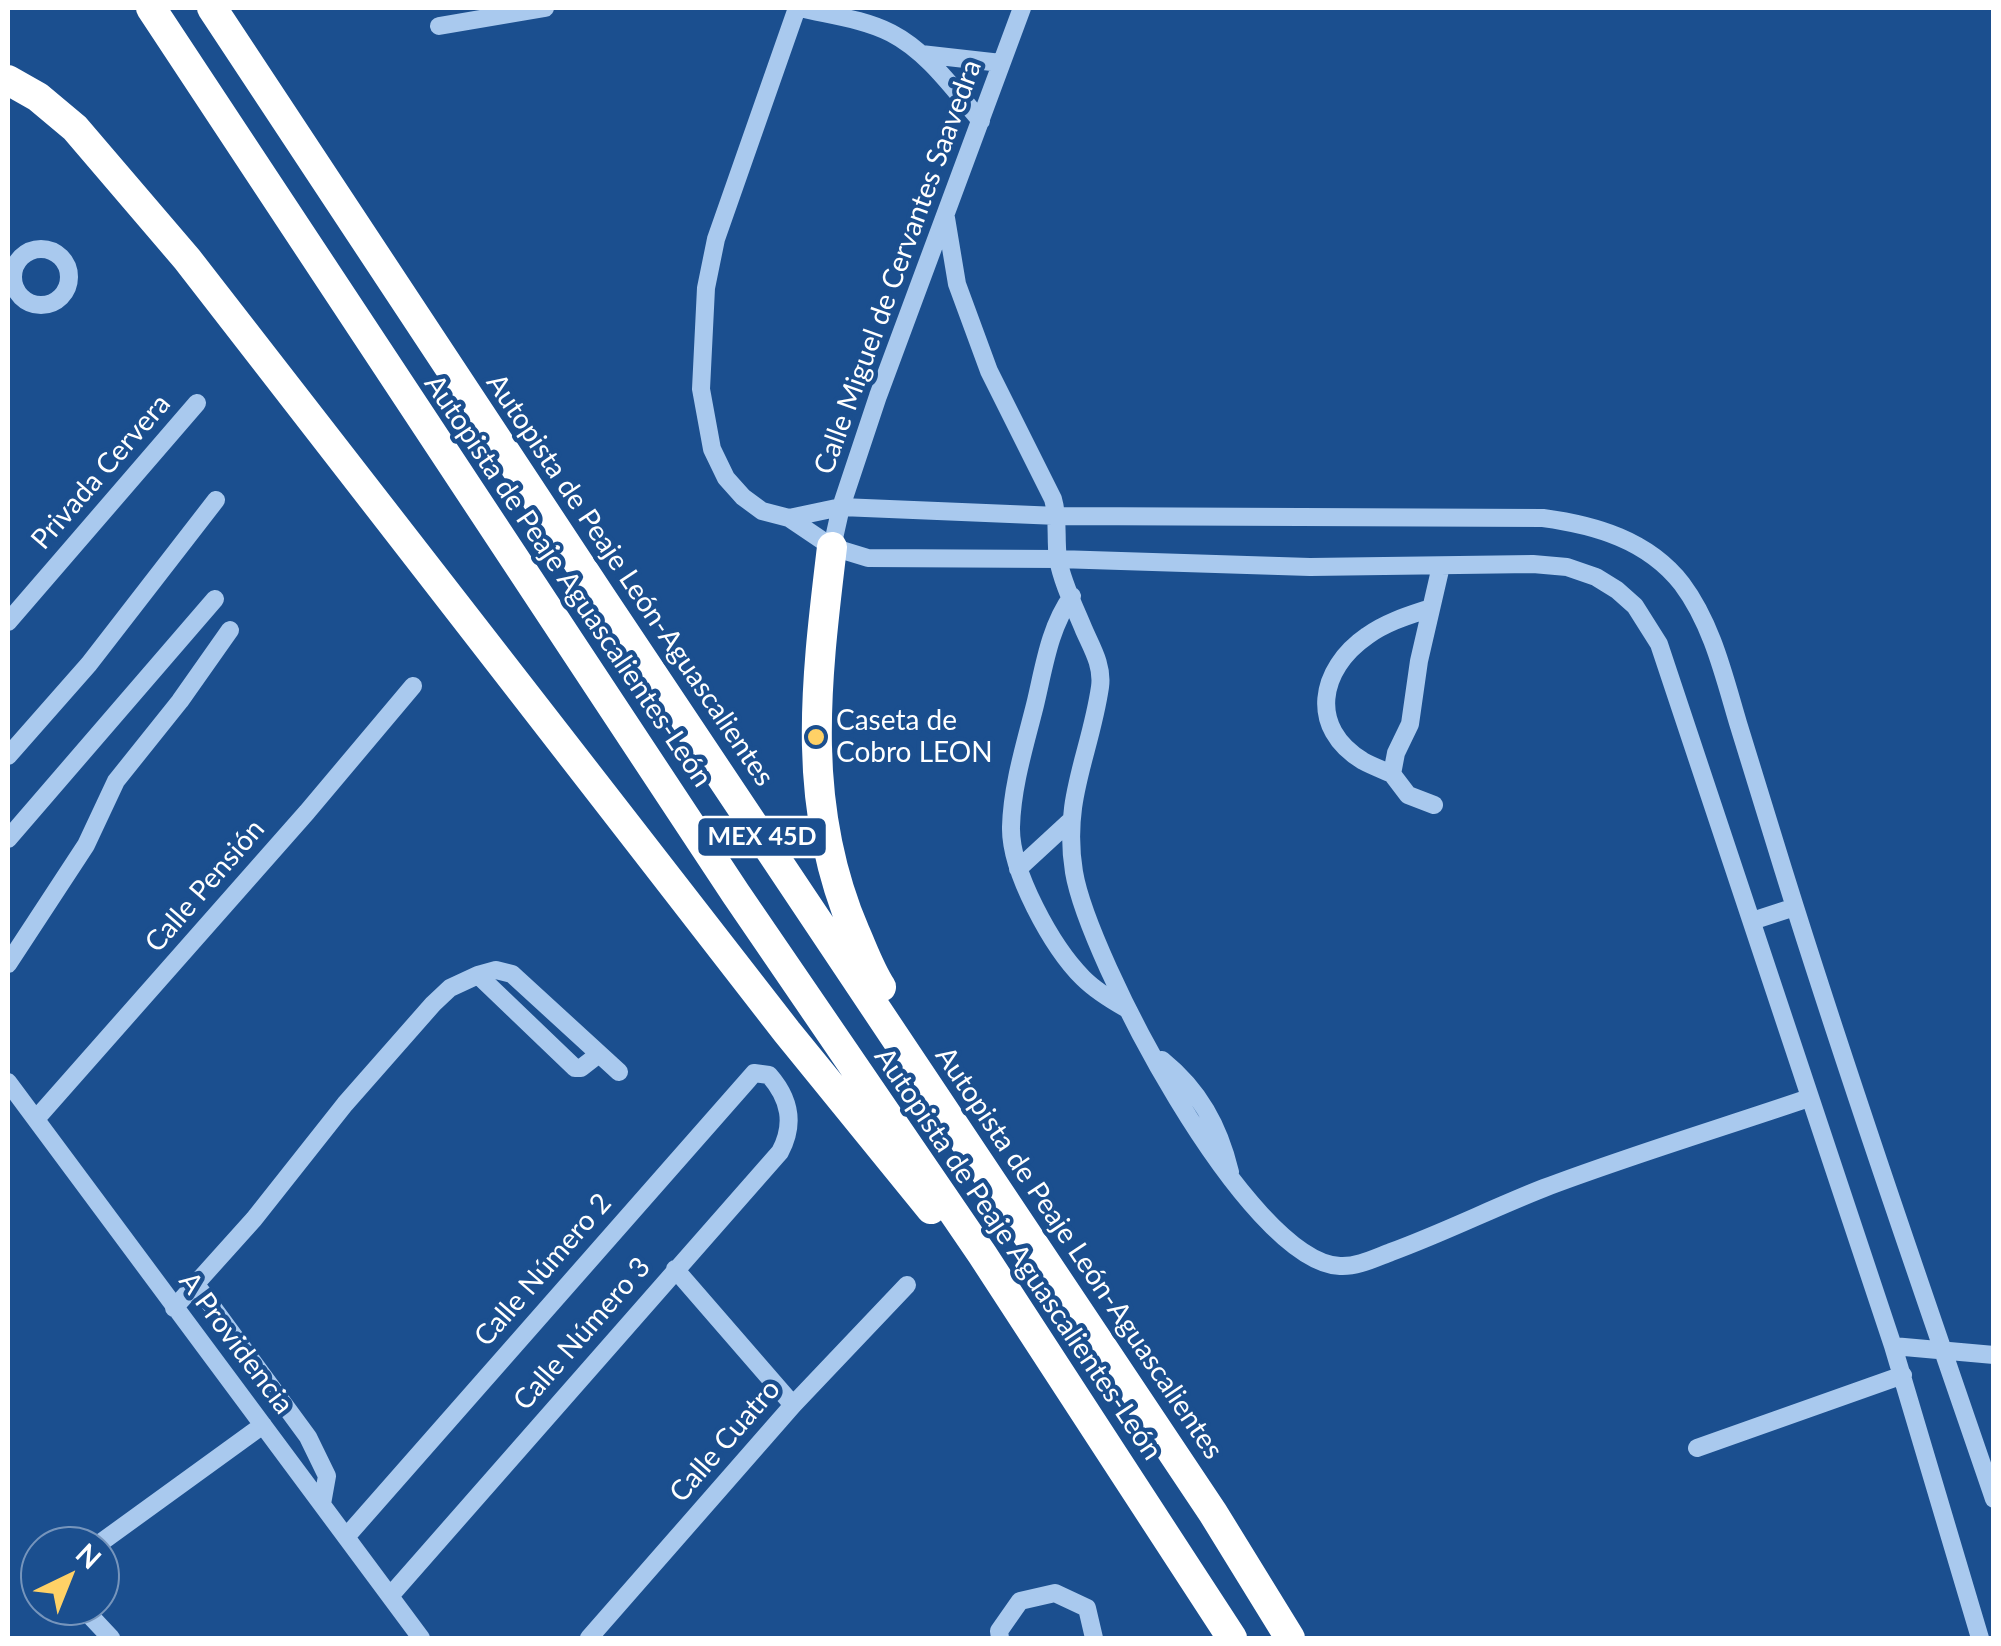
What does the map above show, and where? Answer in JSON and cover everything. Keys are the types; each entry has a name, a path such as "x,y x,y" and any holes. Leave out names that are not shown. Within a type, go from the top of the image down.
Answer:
{"highway":[{"name":"Autopista de Peaje Aguascalientes-León","path":"151,8 736,894 982,1254 1232,1638"},
{"name":"Autopista de Peaje León-Aguascalientes","path":"212,8 1213,1513 1290,1638"},
{"path":"8,80 38,97 76,128 187,259 831,1088 961,1242 982,1254"},
{"path":"832,547 818,670 818,793 823,825 850,919 875,979 1127,1354 1172,1428 1213,1513"}],"street":[{"path":"439,26 545,8"},
{"path":"981,120 921,54 890,32 798,8 716,238 706,288 701,389 712,449 726,478 742,498 762,511 789,518 832,547 868,558 1310,567 1567,567 1596,577 1635,606 1659,644 1894,1346 1980,1638"},
{"name":"Calle Miguel de Cervantes Saavedra","path":"832,547 841,507 1022,8"},
{"path":"921,54 1001,63"},
{"path":"946,218 957,284 988,372 1047,482 1058,516 1058,559 1098,662 1100,686 1069,822 1077,890 1094,942 1203,1142 1276,1232 1321,1262 1351,1265 1440,1234 1542,1190 1809,1098"},
{"name":"Privada Cervera","path":"8,622 198,403"},
{"path":"8,756 89,664 216,500"},
{"path":"789,518 841,507 1058,516 1543,518 1582,523 1621,537 1654,555 1681,583 1701,615 1721,666 1795,907 1994,1498"},
{"path":"1392,774 1396,753 1410,724 1441,566"},
{"path":"1072,596 1050,640 1018,774 1011,828 1018,869 1052,935 1082,978 1130,1011"},
{"path":"8,839 214,600"},
{"path":"1431,608 1368,634 1342,656 1325,687 1328,714 1340,741 1362,761 1392,774 1408,795 1434,805"},
{"path":"8,964 86,845 116,781 230,630"},
{"name":"Calle Pensión","path":"36,1119 413,686"},
{"path":"1018,869 1069,822"},
{"path":"1752,922 1795,907"},
{"path":"174,1308 254,1219 345,1104 450,988 496,970 512,974 618,1072"},
{"path":"478,975 575,1068 581,1068 599,1054"},
{"name":"Calle Número 2","path":"346,1537 754,1073 769,1075 786,1097"},
{"name":"A Providencia","path":"8,1082 421,1638"},
{"name":"Calle Número 3","path":"390,1596 780,1152 789,1129 786,1097"},
{"path":"675,1269 792,1406"},
{"path":"195,1283 308,1437 326,1476 322,1504"},
{"name":"Calle Cuatro","path":"590,1638 792,1406 907,1285"},
{"path":"1894,1346 1994,1356"},
{"path":"1697,1448 1902,1376"},
{"path":"120,1528 263,1424"},
{"path":"1000,1638 999,1631 1020,1602 1055,1592 1088,1608 1094,1638"}],"place":[{"name":"Caseta de Cobro LEON","path":"816,737"}]}
